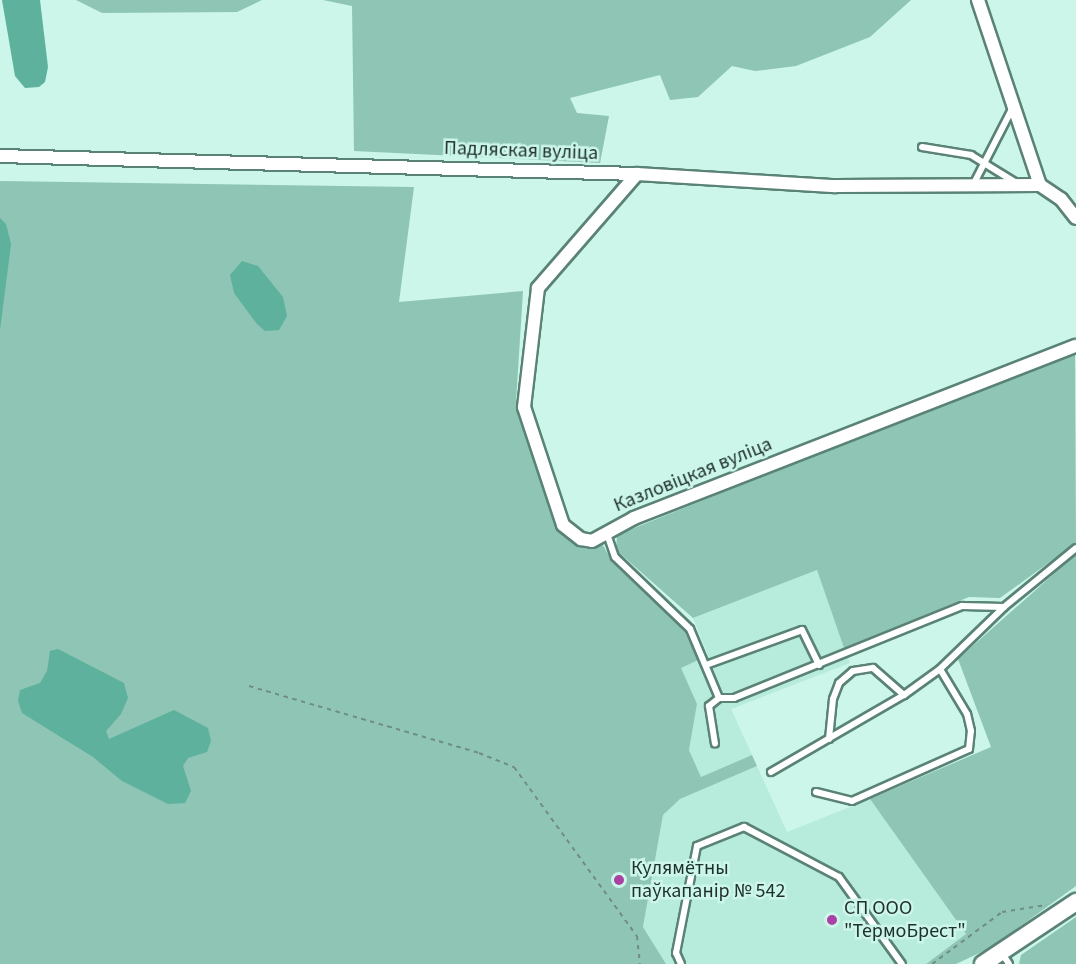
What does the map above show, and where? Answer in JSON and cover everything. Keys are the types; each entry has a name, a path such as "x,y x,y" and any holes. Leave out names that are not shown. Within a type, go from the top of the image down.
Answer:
{"main road":[{"path":"982,964 1005,958 1076,902"}],"street":[{"path":"978,0 1012,109 1040,185 1074,210"},
{"name":"Падляская вуліца","path":"0,156 638,174 836,186 1040,185"},
{"name":"Казловіцкая вуліца","path":"638,174 538,288 524,407 563,525 581,539 592,541 634,518 1076,345"}],"lane":[{"path":"974,185 1012,109"},
{"path":"922,147 949,150 986,162 1020,185"},
{"path":"607,534 615,557 690,629 719,698"},
{"path":"771,772 904,695 940,669 1004,607 1076,548"},
{"path":"715,744 709,706 719,698 734,698 962,606 1004,607"},
{"path":"706,665 802,630 819,665"},
{"path":"829,739 833,699 839,683 853,671 873,668 904,695"},
{"path":"816,792 852,801 969,748 971,731 967,714 940,669"},
{"path":"681,964 676,953 697,846 744,827 839,877 902,964"}],"path":[{"path":"249,686 479,753 514,767 637,936 640,964"},
{"path":"932,964 1002,912 1054,903"}],"shaded area":[{"path":"2,0 40,0 48,67 45,82 39,87 25,88 15,76"},
{"path":"76,0 262,0 237,12 102,13"},
{"path":"323,0 911,0 870,37 796,66 755,71 732,66 698,97 670,100 660,75 570,98 577,113 609,116 600,163 354,151 352,6"},
{"path":"0,181 414,187 399,302 523,291 516,402 556,523 576,546 590,549 603,545 612,562 686,633 698,660 681,668 697,704 689,750 701,777 752,755 757,766 680,799 663,815 643,927 666,964 0,964"},
{"path":"0,218 6,224 11,244 0,330"},
{"path":"242,261 258,266 283,297 287,316 279,330 265,331 234,293 230,275"},
{"path":"1075,350 1076,543 1000,598 969,597 844,648 817,570 693,618 616,550 617,535"},
{"path":"1076,554 1076,886 990,948 956,964 926,964 966,934 870,799 991,747 958,659"},
{"path":"817,570 850,663 731,709 752,755 701,777 689,750 697,704 680,668 708,655 693,618"},
{"path":"58,649 124,683 128,698 121,714 106,731 109,739 174,710 208,728 211,741 207,752 188,758 183,766 191,791 185,803 168,804 122,781 93,757 22,713 18,701 20,690 40,683 47,671 50,651"},
{"path":"757,766 787,832 870,799 966,934 926,964 666,964 643,927 663,815 680,799"},
{"path":"1076,917 1076,964 1019,964 1021,955"}],"place":[{"name":"Кулямётны паўкапанір № 542","path":"619,880"},
{"name":"СП ООО \"ТермоБрест\"","path":"832,920"}]}
